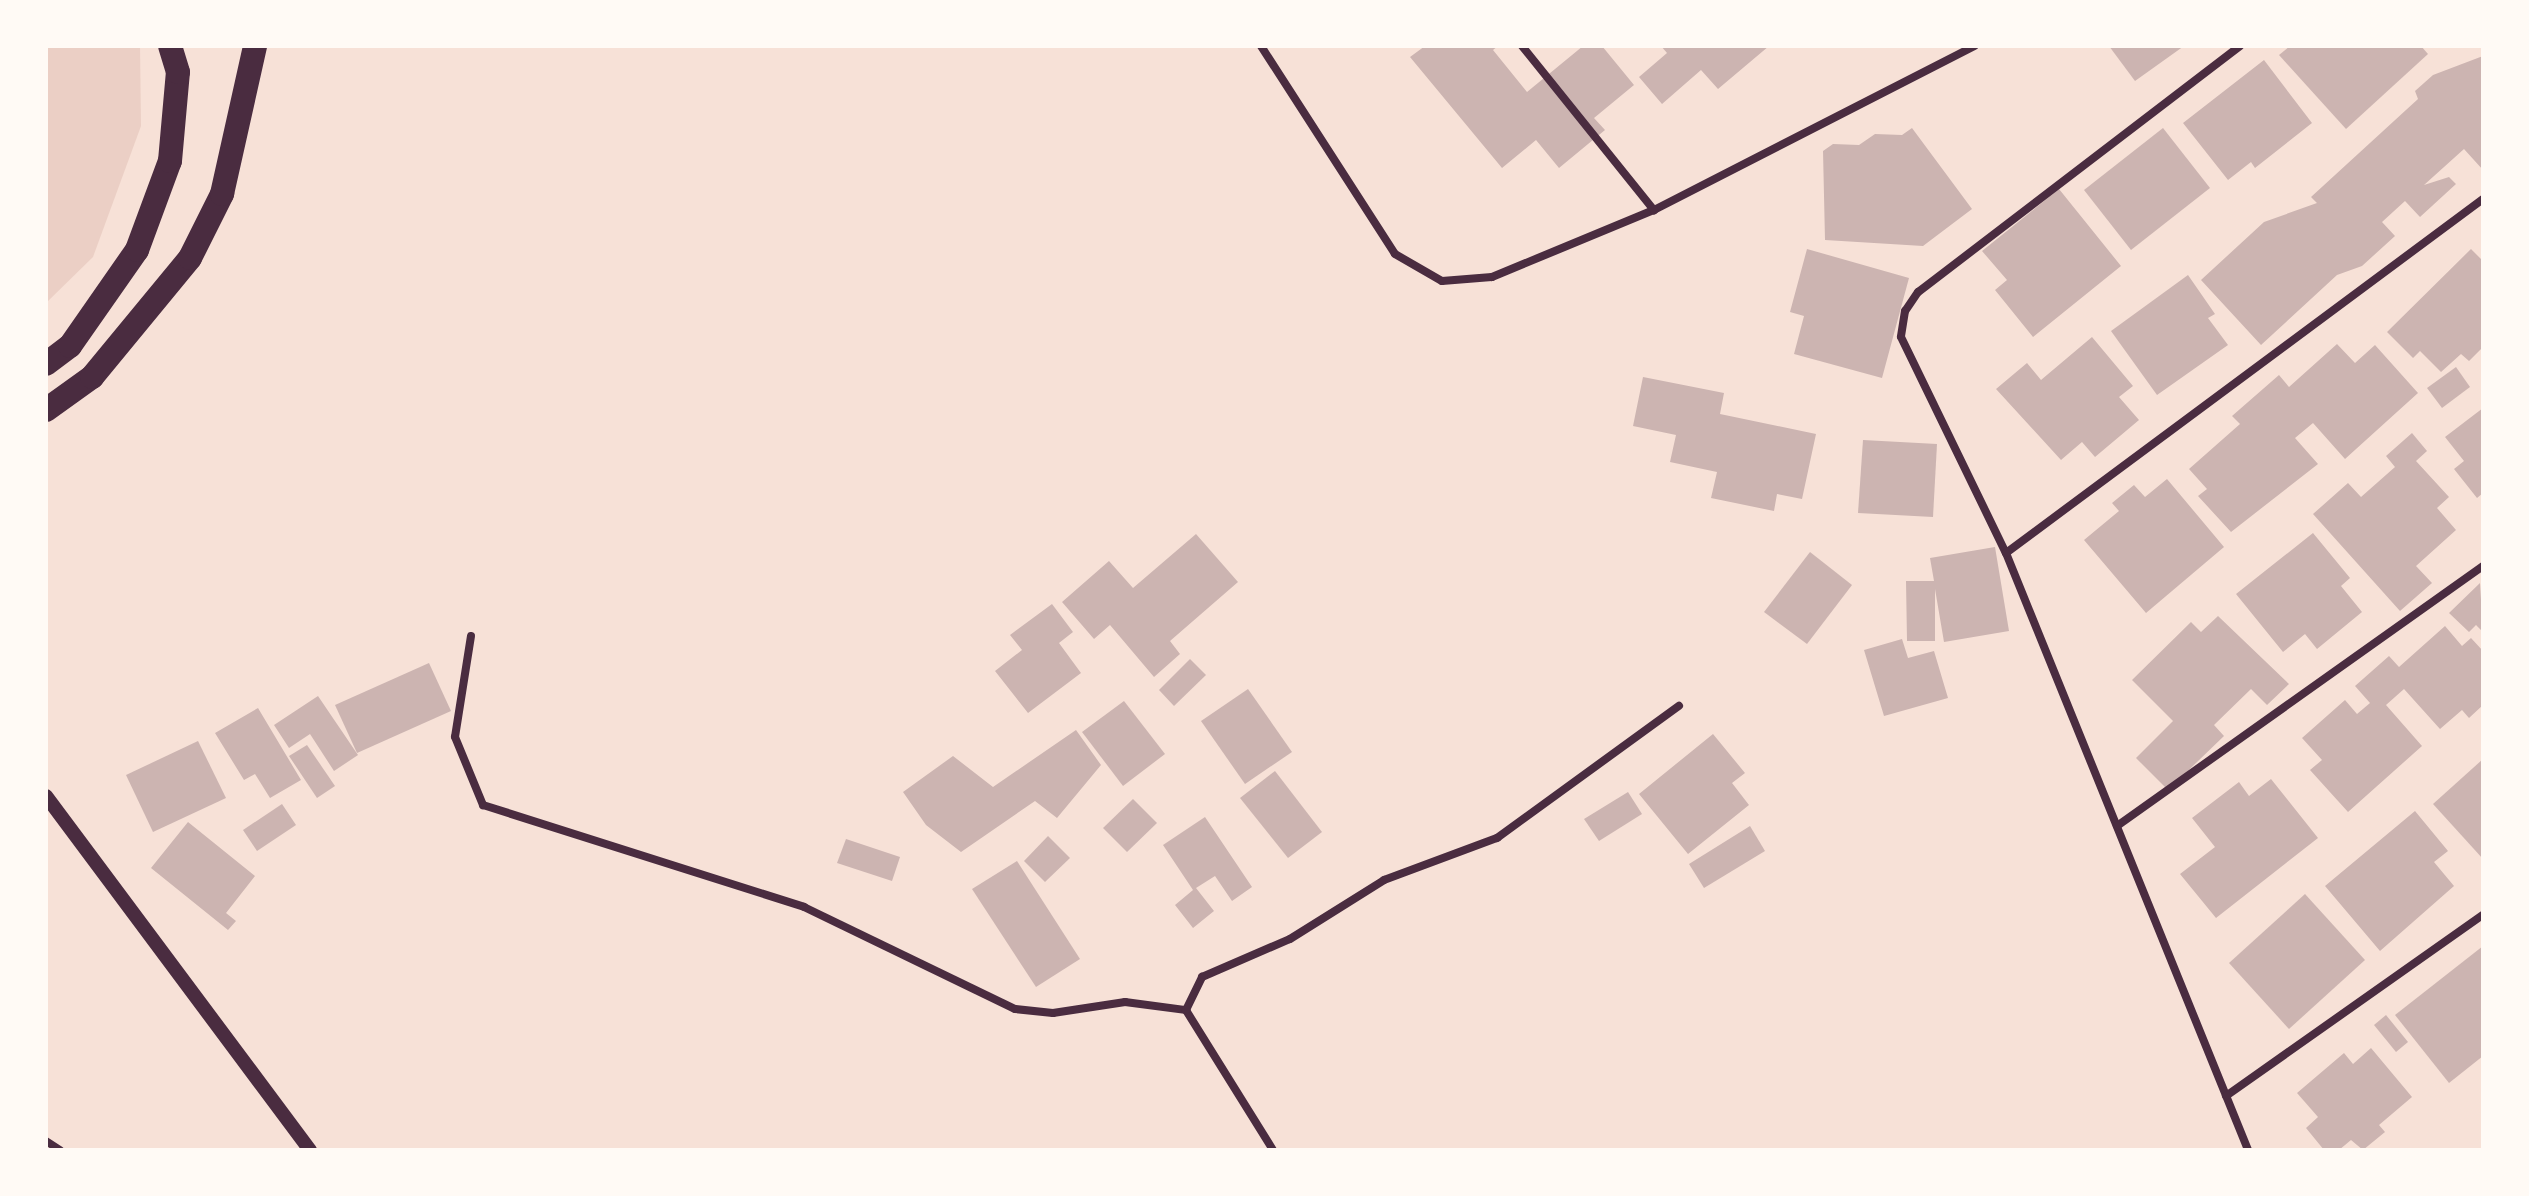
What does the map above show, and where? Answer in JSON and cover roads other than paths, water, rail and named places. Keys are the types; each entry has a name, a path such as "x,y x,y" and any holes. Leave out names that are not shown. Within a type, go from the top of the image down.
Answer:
{"highway":[{"path":"46,364 70,346 137,250 170,161 178,72 170,46"},
{"path":"46,410 92,377 190,258 222,194 255,46"}],"street":[{"path":"1261,46 1395,254 1442,281 1492,277 1654,210 1954,49 1974,46"},
{"path":"1522,46 1654,210"},
{"path":"2240,46 1918,292 1905,311 1901,337 2006,553 2248,1150"},
{"path":"2006,553 2483,199"},
{"path":"2117,826 2483,566"},
{"path":"471,636 455,737 483,805 804,907 1015,1009 1053,1013 1125,1002 1186,1010"},
{"path":"1186,1010 1202,977 1290,939 1384,880 1497,838 1679,706"},
{"path":"46,796 310,1150"},
{"path":"2226,1096 2483,915"},
{"path":"1186,1010 1273,1150"},
{"path":"46,1141 60,1150"}]}
